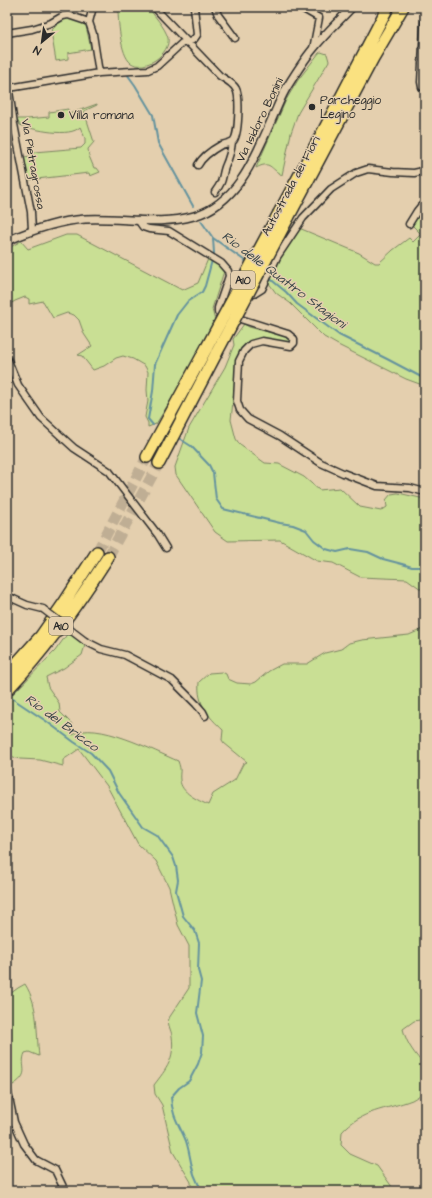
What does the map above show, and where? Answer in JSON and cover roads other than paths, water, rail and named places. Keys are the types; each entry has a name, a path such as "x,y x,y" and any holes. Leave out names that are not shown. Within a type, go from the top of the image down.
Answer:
{"highway":[{"name":"Autostrada dei Fiori","path":"283,216 326,126 388,7"},
{"name":"Autostrada dei Fiori","path":"159,463 212,350 283,216 403,7"},
{"name":"Autostrada dei Fiori","path":"147,457 212,350"},
{"name":"A10","path":"7,674 41,636 97,552"},
{"name":"A10","path":"7,690 74,610 108,557"}],"street":[{"path":"93,7 89,22 93,34 99,73"},
{"path":"154,7 220,76 237,90 237,131 235,139 232,142 222,182 215,192"},
{"path":"9,88 99,73 148,70 157,66 182,44 193,41 197,35 194,7"},
{"path":"215,7 218,15 235,38"},
{"path":"300,7 319,18 313,49"},
{"name":"Via Isidoro Bonini","path":"7,241 32,230 85,219 175,220 196,216 217,204 228,196 248,170 286,89 313,49 352,7"},
{"path":"422,87 425,9"},
{"path":"7,33 32,29 51,23 62,16 68,15 89,22"},
{"name":"Via Pietragrossa","path":"7,78 14,124 31,212 32,230"},
{"path":"198,165 206,155 222,145 232,142"},
{"path":"228,280 233,286 245,292 254,294 262,289 277,257 303,218 331,189 356,173 368,169 380,172 414,173 425,169"},
{"path":"410,224 421,206 425,206"},
{"path":"138,220 143,227 169,231 221,263 228,271 228,280 218,312 288,334 294,340 294,343 291,346 262,341 251,344 244,351 239,362 237,401 240,410 248,419 280,436 321,463 343,473 377,486 410,488 425,492"},
{"path":"7,358 18,385 41,418 74,448 109,471 158,535 166,548"},
{"path":"7,596 27,605 43,609 85,640 102,649 126,655 178,685 205,716"},
{"path":"7,1088 14,1122 24,1144 36,1160 55,1170 65,1191"}],"waterway":[{"name":"Rio delle Quattro Stagioni","path":"127,74 153,115 158,143 193,206"},
{"name":"Rio delle Quattro Stagioni","path":"201,221 213,238 248,263"},
{"path":"153,425 148,419 153,391 155,364 177,315 188,301 202,292 205,286 214,253 213,238"},
{"name":"Rio delle Quattro Stagioni","path":"268,277 286,292 297,304 339,335 425,379"},
{"path":"180,439 191,446 209,465 213,473 216,499 223,509 293,525 306,530 314,540 326,549 337,552 350,549 368,552 383,559 412,567 425,567"},
{"name":"Rio del Bricco","path":"13,699 91,753 108,771 119,793 143,827 157,835 173,857 178,880 176,891 183,916 195,931 199,943 198,970 201,981 197,1013 203,1036 202,1052 198,1064 189,1081 179,1088 171,1097 174,1115 186,1141 193,1172 203,1191"}],"tunnel":[{"path":"97,552 147,457"},
{"path":"108,557 159,463"}],"place":[{"name":"Parcheggio Legino","path":"312,107"},
{"name":"Villa romana","path":"61,115"}]}
